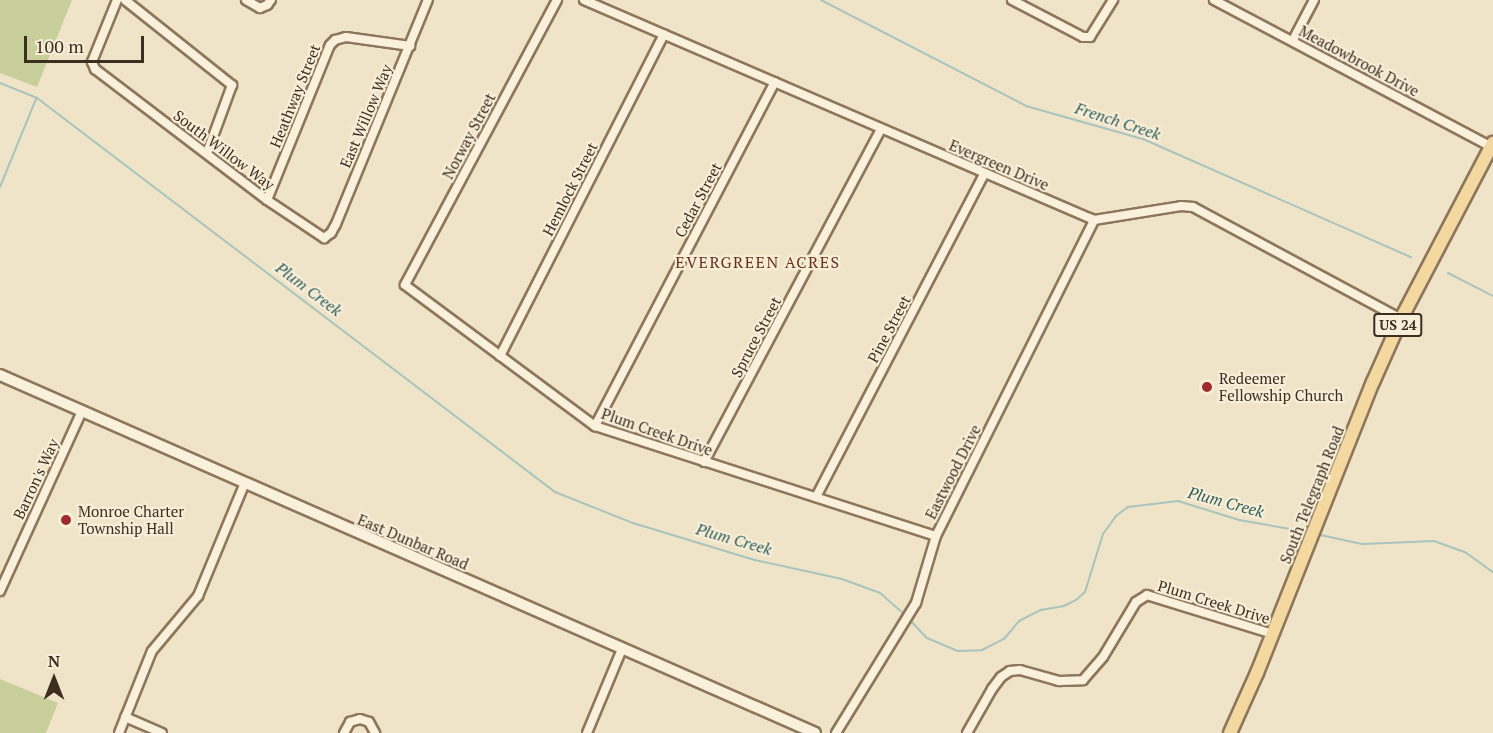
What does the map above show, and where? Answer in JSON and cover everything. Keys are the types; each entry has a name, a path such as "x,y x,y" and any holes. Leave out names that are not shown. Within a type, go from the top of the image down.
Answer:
{"main road":[{"name":"South Telegraph Road","path":"1230,733 1273,634 1401,319 1492,147"}],"street":[{"name":"South Willow Way","path":"117,0 92,62 95,69 267,200 324,238"},
{"path":"125,0 232,85 207,153"},
{"path":"246,0 260,8 271,0"},
{"name":"East Willow Way","path":"324,238 331,233 336,224 428,0"},
{"name":"Norway Street","path":"405,285 557,0"},
{"name":"Evergreen Drive","path":"584,0 1094,220"},
{"path":"1012,0 1077,34 1090,37 1113,0"},
{"name":"Meadowbrook Drive","path":"1214,0 1492,147"},
{"path":"1293,40 1314,0"},
{"name":"Hemlock Street","path":"500,356 664,34"},
{"name":"Heathway Street","path":"267,200 330,45 335,40 346,37 410,46"},
{"name":"Cedar Street","path":"595,426 775,82"},
{"name":"Spruce Street","path":"704,462 881,129"},
{"name":"Pine Street","path":"816,496 985,174"},
{"path":"1094,220 1181,206 1193,207 1401,319"},
{"name":"Eastwood Drive","path":"836,733 911,613 919,595 936,536 1094,220"},
{"name":"Plum Creek Drive","path":"405,285 595,426 936,536"},
{"name":"East Dunbar Road","path":"0,375 244,485 815,733"},
{"name":"Barron's Way","path":"0,591 82,411"},
{"path":"119,733 152,651 198,596 244,485"},
{"name":"Plum Creek Drive","path":"968,733 992,689 1001,677 1010,671 1020,670 1059,681 1083,680 1103,657 1136,602 1147,595 1273,634"},
{"path":"587,733 622,649"},
{"path":"125,717 162,733"},
{"path":"344,733 350,722 360,719 369,722 375,733"}],"green space":[{"path":"0,0 72,0 37,87 0,73"},
{"path":"0,679 58,703 46,733 0,733"}],"waterway":[{"name":"French Creek","path":"821,0 1026,106 1143,139 1411,257"},
{"name":"Plum Creek","path":"0,83 37,98 555,492 633,523 755,560 842,579 880,593 905,615"},
{"path":"0,187 36,99"},
{"name":"French Creek","path":"1448,273 1493,296"},
{"name":"Plum Creek","path":"909,619 927,638 958,651 982,650 1004,639 1019,621 1041,610 1064,606 1085,592 1103,534 1116,516 1128,507 1178,501 1239,520 1307,532"},
{"name":"Plum Creek","path":"1316,534 1362,544 1434,541 1465,552 1493,572"}],"place":[{"name":"Redeemer Fellowship Church","path":"1207,387"},
{"name":"Monroe Charter Township Hall","path":"66,520"}],"district":[{"name":"EVERGREEN ACRES","path":"758,262"}]}
